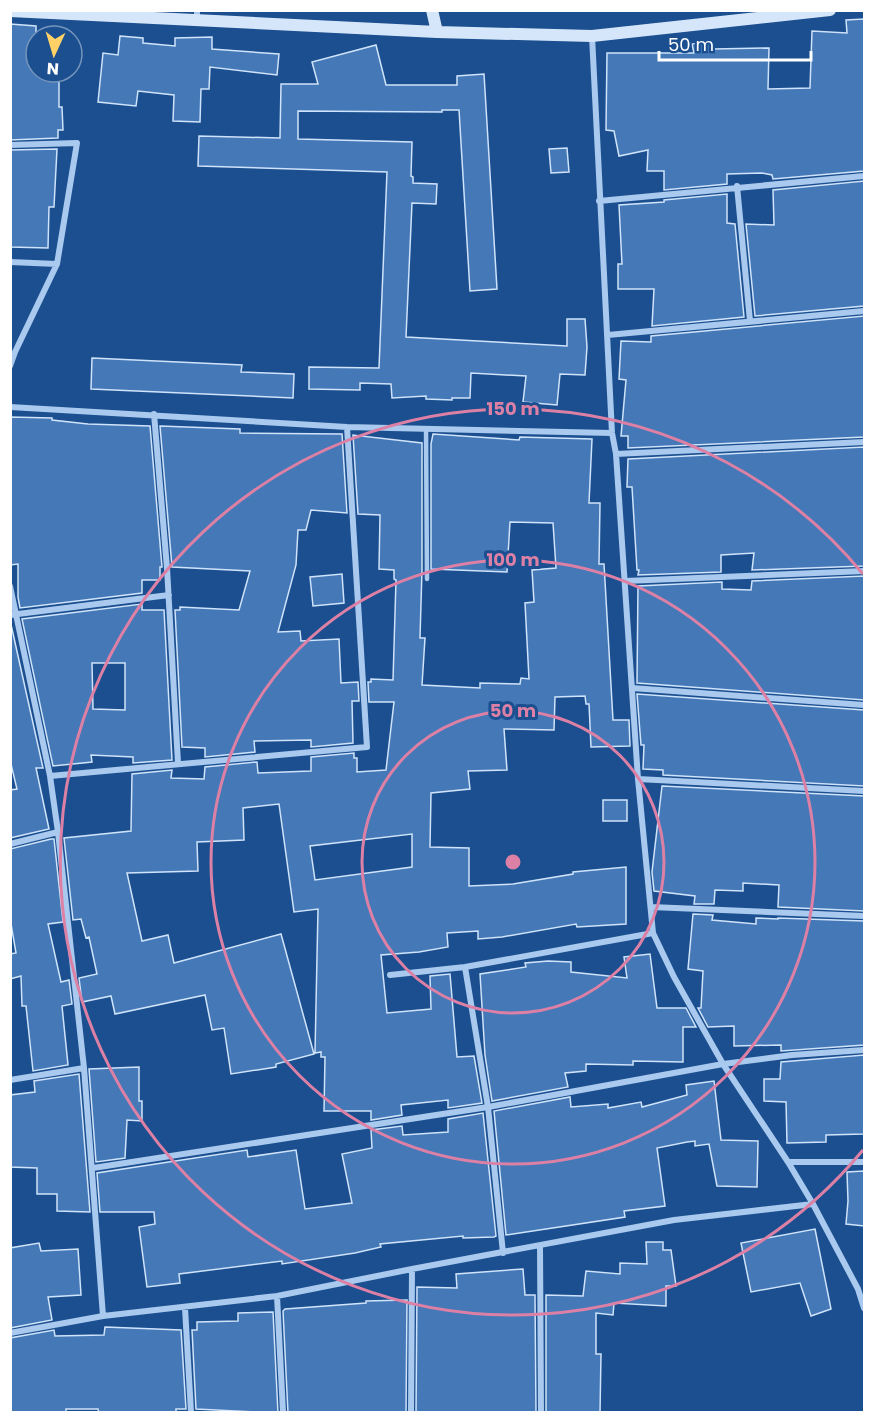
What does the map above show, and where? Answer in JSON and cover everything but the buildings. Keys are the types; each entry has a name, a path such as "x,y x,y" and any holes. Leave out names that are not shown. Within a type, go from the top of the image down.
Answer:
{"main road":[{"path":"432,10 437,32"},
{"path":"10,11 197,15 437,32 592,36 830,10"}],"street":[{"path":"592,36 612,433 616,454 638,779 652,933 723,1064 813,1204 861,1289 864,1308"},
{"path":"10,145 76,143 57,264 13,353 10,366"},
{"path":"599,201 737,186 864,176"},
{"path":"737,186 750,321"},
{"path":"10,262 57,264"},
{"path":"608,335 864,311"},
{"path":"10,407 347,427 612,433"},
{"path":"154,414 169,595 178,763"},
{"path":"50,776 367,747 347,427"},
{"path":"616,454 864,442"},
{"path":"625,581 864,571"},
{"path":"10,586 13,614 50,776 58,832 84,1068 103,1316"},
{"path":"13,614 169,595"},
{"path":"632,688 864,705"},
{"path":"638,779 864,791"},
{"path":"10,844 58,832"},
{"path":"651,907 864,916"},
{"path":"390,975 465,967 652,933"},
{"path":"465,967 488,1107 503,1253"},
{"path":"93,1168 488,1107 723,1064 792,1054 864,1050"},
{"path":"10,1080 84,1068"},
{"path":"788,1162 864,1162"},
{"path":"10,1333 103,1316 277,1296 674,1220 813,1204"},
{"path":"540,1246 541,1413"},
{"path":"411,1413 412,1269"},
{"path":"277,1296 284,1413"},
{"path":"185,1308 191,1413"}],"lane":[{"path":"426,429 427,579"}]}
